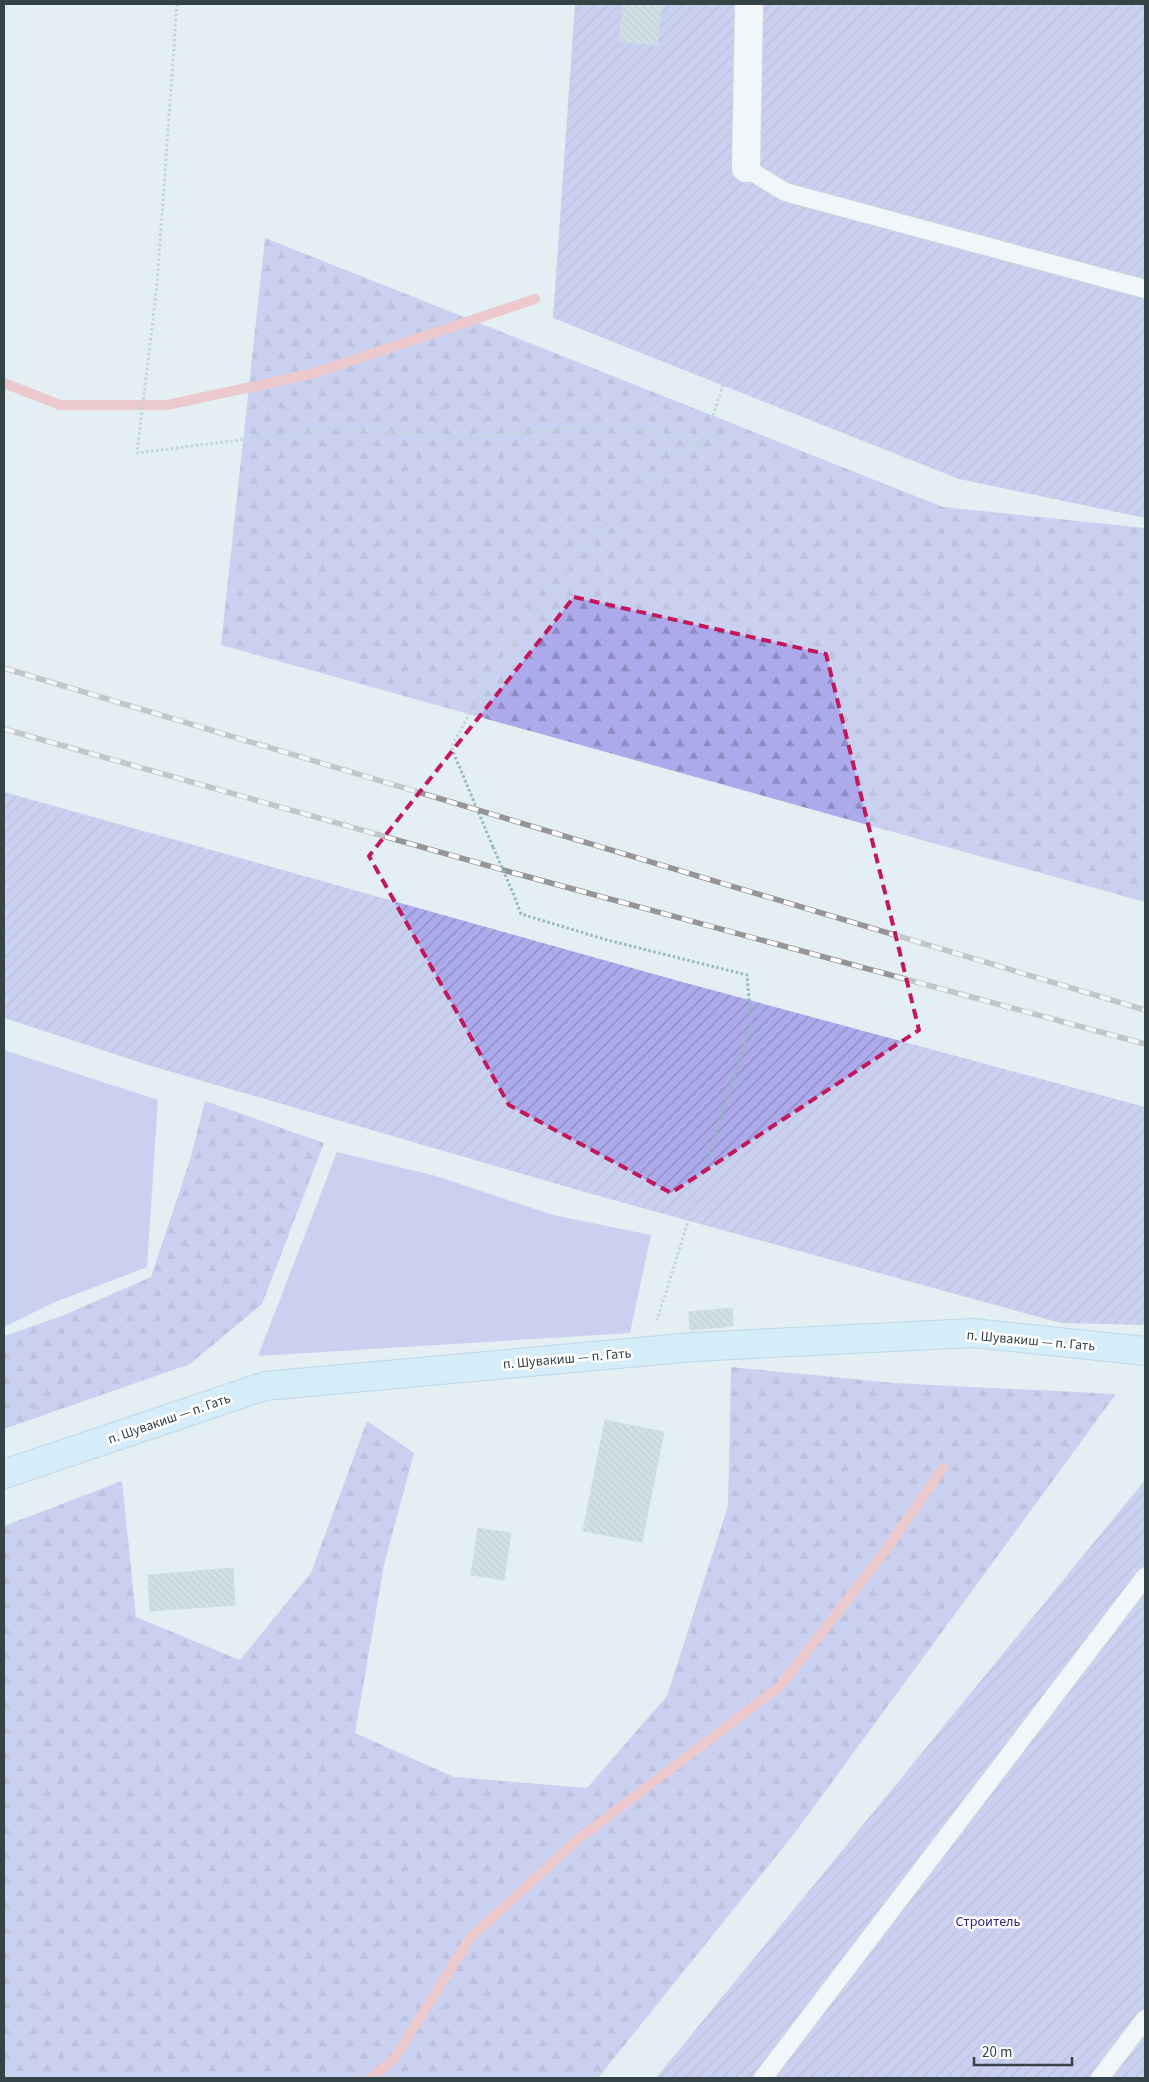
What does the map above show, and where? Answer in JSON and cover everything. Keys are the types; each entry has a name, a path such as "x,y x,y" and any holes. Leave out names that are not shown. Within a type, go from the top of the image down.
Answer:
{"street":[{"path":"746,168 750,4"},
{"name":"п. Шувакиш — п. Гать","path":"4,1474 265,1386 694,1347 973,1333 1145,1350"}],"lane":[{"path":"746,168 785,192 1145,289"},
{"path":"763,2078 1145,1577"},
{"path":"1100,2078 1145,2019"}],"path":[{"path":"177,4 157,285 137,453 332,428 466,438 618,423 704,444"},
{"path":"704,444 785,192"},
{"path":"647,1351 750,1023 747,975 607,940 521,914 451,747 494,670 569,570 664,451 704,444"}],"highlighted area":[{"path":"574,597 826,654 919,1030 671,1193 509,1105 369,856"}],"green space":[{"path":"575,4 1145,4 1145,518 959,479 553,318"},
{"path":"265,238 943,507 1145,528 1145,902 221,645"},
{"path":"4,792 675,980 1145,1107 1145,1325 1061,1323 595,1195 148,1065 4,1018"},
{"path":"4,1050 158,1100 147,1267 53,1303 4,1327"},
{"path":"205,1101 324,1143 262,1304 190,1364 4,1429 4,1336 62,1316 151,1277 190,1160"},
{"path":"337,1152 436,1176 553,1215 651,1235 630,1333 258,1356"},
{"path":"731,1367 894,1383 1116,1394 794,1834 598,2078 4,2078 4,1526 122,1481 136,1617 240,1660 311,1573 367,1421 414,1453 384,1565 355,1733 454,1777 587,1788 667,1696 728,1506"},
{"name":"Строитель","path":"1145,1480 1145,2078 656,2078"}],"building":[{"path":"623,4 662,4 657,46 619,41"},
{"path":"732,1308 733,1326 690,1330 689,1312"},
{"path":"605,1420 664,1432 642,1542 583,1531"},
{"path":"478,1528 511,1533 504,1580 471,1575"},
{"path":"233,1568 235,1605 150,1611 148,1575"}],"waterway":[{"path":"4,383 60,405 167,405 311,374 535,299"},
{"path":"370,2078 394,2059 470,1938 577,1840 780,1686 880,1558 943,1468"}],"railway":[{"path":"4,668 1145,1010"},
{"path":"4,729 514,873 1145,1044"}]}
